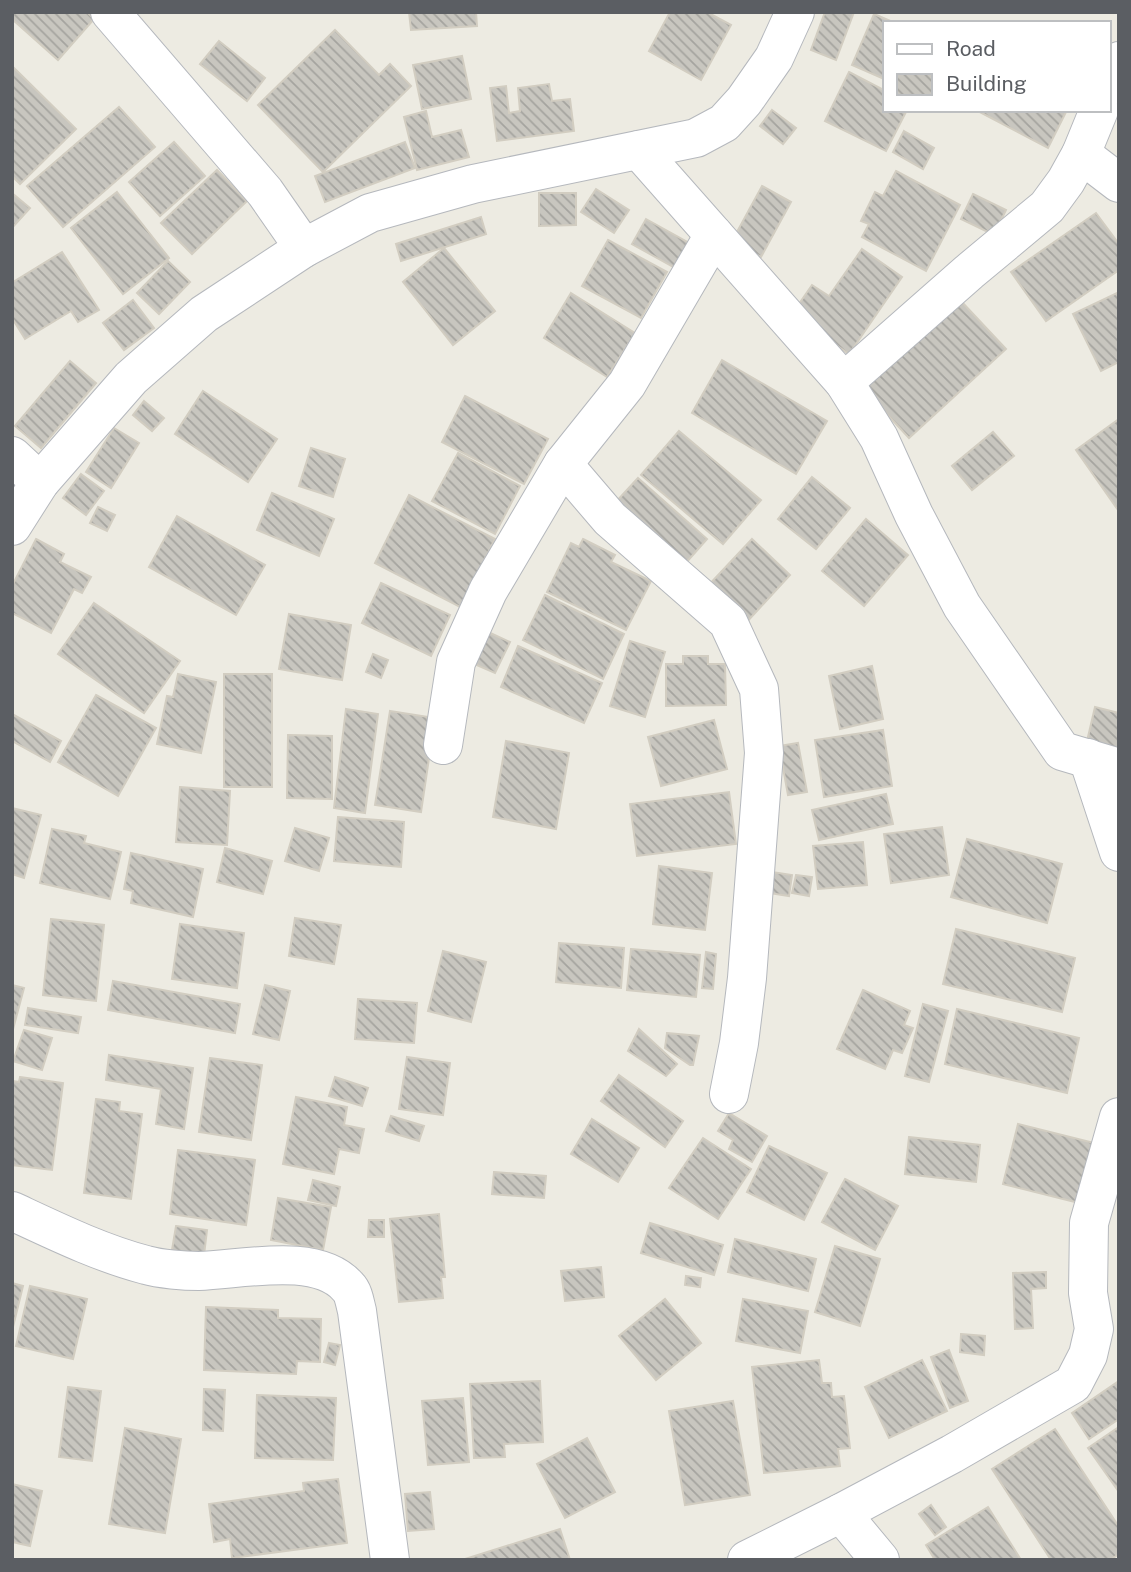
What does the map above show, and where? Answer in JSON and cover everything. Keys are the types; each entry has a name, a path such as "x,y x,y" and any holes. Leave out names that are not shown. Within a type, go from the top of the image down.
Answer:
{"street":[{"path":"110,12 265,192 303,248"},
{"path":"12,526 40,482 131,378 204,314 303,248 370,214 473,184 696,138 724,123 744,101 774,58 794,12"},
{"path":"1110,82 1119,61"},
{"path":"844,382 1047,207 1081,154 1098,112"},
{"path":"639,150 844,382 878,438 914,515 962,606 1062,751 1103,763 1119,852"},
{"path":"1081,154 1119,183"},
{"path":"443,745 456,662 488,591 563,464 626,384 714,235"},
{"path":"12,456 40,482"},
{"path":"563,464 610,519 728,622 759,689 764,752 747,978 729,1094"},
{"path":"747,1560 952,1454 1073,1384 1087,1355 1094,1329 1088,1293 1089,1223 1119,1117"},
{"path":"12,1211 78,1241 148,1266 197,1271 288,1265 322,1270 345,1283 351,1289 357,1311 390,1560"},
{"path":"841,1513 880,1560"}],"building":[{"path":"12,12 87,12 94,19 58,60 12,19"},
{"path":"409,12 476,12 477,26 411,30"},
{"path":"670,12 707,12 731,25 701,80 649,51"},
{"path":"825,12 854,12 836,60 811,50"},
{"path":"874,14 890,21 883,21 883,79 852,65"},
{"path":"335,30 379,75 390,64 411,86 323,172 258,105"},
{"path":"219,41 265,78 247,101 200,64"},
{"path":"462,56 471,99 422,109 413,65"},
{"path":"12,66 76,129 20,184 12,176"},
{"path":"849,72 883,89 883,112 906,112 886,151 825,121"},
{"path":"549,84 552,101 570,99 574,131 497,141 490,88 506,86 509,113 520,111 518,88"},
{"path":"119,107 155,147 63,227 27,186"},
{"path":"772,110 796,128 783,144 760,126"},
{"path":"426,111 432,137 461,130 469,157 417,170 404,117"},
{"path":"980,112 1066,112 1048,148"},
{"path":"904,131 934,148 923,169 893,152"},
{"path":"174,142 205,176 160,216 129,182"},
{"path":"405,142 415,168 325,202 315,176"},
{"path":"217,170 247,201 192,254 161,223"},
{"path":"896,171 960,205 926,271 862,237 869,224 861,221 875,192 883,196"},
{"path":"762,186 791,202 761,257 732,241"},
{"path":"596,189 629,210 614,233 581,212"},
{"path":"117,192 169,258 123,294 71,228"},
{"path":"12,193 30,208 12,228"},
{"path":"539,193 576,193 576,225 539,226"},
{"path":"973,194 1006,210 994,235 961,219"},
{"path":"1096,213 1119,244 1119,270 1046,321 1011,272"},
{"path":"481,217 486,234 401,261 396,244"},
{"path":"646,219 689,243 675,268 632,244"},
{"path":"608,240 667,272 641,318 582,286"},
{"path":"444,248 495,311 453,345 403,282"},
{"path":"862,249 902,277 849,354 792,314 812,285 829,296"},
{"path":"62,252 99,310 78,322 71,311 25,339 12,318 12,280 13,282"},
{"path":"168,261 190,282 159,314 137,293"},
{"path":"1119,292 1119,362 1101,371 1073,314"},
{"path":"571,293 635,333 607,377 544,338"},
{"path":"133,300 154,328 124,350 103,323"},
{"path":"960,300 1006,349 909,438 863,388"},
{"path":"722,360 827,421 796,474 692,413"},
{"path":"70,361 96,383 41,448 15,426"},
{"path":"203,391 277,439 248,482 175,434"},
{"path":"465,396 548,439 524,484 442,442"},
{"path":"144,401 164,418 152,431 133,415"},
{"path":"1119,419 1119,509 1118,510 1076,450"},
{"path":"114,428 139,443 111,488 86,472"},
{"path":"679,431 761,500 723,544 641,475"},
{"path":"993,432 1014,456 972,490 952,466"},
{"path":"311,448 345,459 333,497 299,486"},
{"path":"458,453 520,486 495,534 432,501"},
{"path":"81,474 104,491 86,515 63,498"},
{"path":"812,477 850,508 816,549 778,519"},
{"path":"638,478 707,539 684,565 615,503"},
{"path":"272,493 334,519 319,556 257,530"},
{"path":"409,495 495,539 460,607 375,563"},
{"path":"98,507 115,515 107,531 90,523"},
{"path":"177,516 265,565 236,615 149,567"},
{"path":"866,519 908,555 864,606 822,571"},
{"path":"36,539 64,554 60,562 91,577 82,593 74,589 51,633 12,613 12,586"},
{"path":"583,539 615,555 611,562 651,581 626,630 547,592 571,543 579,547"},
{"path":"752,539 790,575 744,625 705,589"},
{"path":"381,583 450,615 431,656 362,623"},
{"path":"545,595 624,634 603,679 523,640"},
{"path":"94,603 180,661 144,713 58,654"},
{"path":"289,614 351,625 342,680 279,669"},
{"path":"486,631 510,642 495,673 472,663"},
{"path":"630,641 665,652 645,717 610,706"},
{"path":"518,646 602,683 584,723 501,687"},
{"path":"373,654 388,660 381,678 366,672"},
{"path":"683,656 708,656 708,664 725,664 726,705 666,706 666,664 683,664"},
{"path":"872,666 883,719 840,729 829,676"},
{"path":"178,674 216,682 201,753 157,744 167,696 173,697"},
{"path":"224,674 272,674 272,787 224,787"},
{"path":"96,695 156,728 118,796 58,762"},
{"path":"1095,707 1119,713 1119,762 1084,754"},
{"path":"346,709 378,714 365,813 334,808"},
{"path":"390,711 435,718 421,812 375,805"},
{"path":"12,714 61,741 50,762 12,741"},
{"path":"714,720 727,769 661,786 648,737"},
{"path":"883,730 892,786 824,797 815,740"},
{"path":"288,735 332,736 332,799 287,798"},
{"path":"506,741 569,753 556,829 493,817"},
{"path":"798,743 807,792 788,795 779,746"},
{"path":"180,787 230,791 227,845 176,842"},
{"path":"729,792 736,844 637,856 630,804"},
{"path":"886,794 893,824 819,840 812,810"},
{"path":"12,808 41,815 24,878 12,874"},
{"path":"338,817 404,822 401,867 334,861"},
{"path":"942,827 949,875 891,883 884,834"},
{"path":"295,828 329,838 319,871 285,861"},
{"path":"52,829 86,836 84,843 121,852 110,899 40,883"},
{"path":"967,839 1062,864 1047,923 951,897"},
{"path":"863,842 867,885 818,889 813,846"},
{"path":"225,848 272,861 263,894 217,882"},
{"path":"131,853 203,869 193,917 131,903 133,891 124,889"},
{"path":"659,866 712,873 705,930 653,924"},
{"path":"772,872 792,875 789,896 769,893"},
{"path":"796,875 812,877 809,896 792,893"},
{"path":"295,918 341,925 334,964 289,956"},
{"path":"51,919 104,925 96,1001 43,995"},
{"path":"180,924 244,933 237,988 172,979"},
{"path":"956,929 1075,958 1062,1012 943,984"},
{"path":"559,943 624,948 621,988 556,982"},
{"path":"631,949 700,955 696,997 627,990"},
{"path":"443,951 486,962 471,1022 428,1011"},
{"path":"706,952 716,954 713,989 702,988"},
{"path":"113,981 240,1004 235,1033 108,1010"},
{"path":"12,985 24,988 12,1033"},
{"path":"265,985 290,991 279,1040 253,1034"},
{"path":"863,990 910,1011 904,1025 913,1028 902,1053 893,1050 885,1069 837,1049"},
{"path":"358,999 417,1003 414,1043 355,1039"},
{"path":"923,1004 948,1011 929,1082 905,1076"},
{"path":"28,1008 81,1017 78,1033 25,1025"},
{"path":"957,1009 1079,1038 1067,1093 945,1064"},
{"path":"639,1029 677,1064 666,1076 628,1051"},
{"path":"24,1030 52,1038 42,1070 13,1061"},
{"path":"667,1033 699,1036 693,1065 665,1048"},
{"path":"109,1055 193,1068 184,1129 156,1124 161,1089 106,1080"},
{"path":"407,1057 450,1063 443,1115 399,1109"},
{"path":"210,1058 262,1065 251,1140 199,1132"},
{"path":"619,1075 683,1121 665,1147 601,1101"},
{"path":"20,1077 63,1083 52,1170 12,1165 12,1081 19,1082"},
{"path":"335,1077 368,1088 362,1106 329,1096"},
{"path":"296,1097 347,1107 344,1125 364,1129 359,1153 339,1149 334,1174 283,1164"},
{"path":"96,1099 120,1102 119,1111 142,1114 131,1199 84,1193"},
{"path":"729,1113 767,1136 752,1162 729,1149 733,1140 718,1131"},
{"path":"391,1116 424,1126 419,1141 386,1131"},
{"path":"592,1119 639,1148 618,1182 571,1154"},
{"path":"1018,1124 1094,1143 1079,1203 1003,1184"},
{"path":"909,1137 980,1145 976,1182 905,1174"},
{"path":"703,1138 751,1169 718,1219 669,1188"},
{"path":"769,1146 827,1173 804,1220 747,1192"},
{"path":"178,1150 255,1160 246,1225 170,1214"},
{"path":"494,1172 546,1176 544,1198 492,1194"},
{"path":"845,1179 898,1206 875,1250 822,1222"},
{"path":"313,1180 340,1187 336,1206 308,1200"},
{"path":"278,1198 331,1207 323,1250 271,1240"},
{"path":"439,1214 445,1277 441,1277 443,1298 399,1302 390,1219"},
{"path":"369,1220 384,1220 384,1237 368,1237"},
{"path":"650,1223 723,1245 714,1275 641,1253"},
{"path":"176,1226 207,1230 204,1255 172,1250"},
{"path":"735,1239 816,1259 808,1291 728,1272"},
{"path":"835,1246 880,1259 860,1326 815,1312"},
{"path":"601,1267 604,1297 565,1301 561,1271"},
{"path":"1046,1272 1046,1288 1031,1289 1033,1328 1015,1329 1013,1273"},
{"path":"686,1276 701,1278 700,1287 685,1285"},
{"path":"12,1283 23,1286 12,1331"},
{"path":"30,1286 87,1299 73,1359 16,1346"},
{"path":"665,1299 701,1343 656,1380 619,1336"},
{"path":"743,1299 808,1311 800,1353 736,1341"},
{"path":"206,1307 278,1310 278,1318 321,1319 320,1362 297,1361 296,1374 204,1370"},
{"path":"961,1334 985,1336 984,1355 960,1352"},
{"path":"329,1343 340,1345 335,1365 324,1362"},
{"path":"949,1350 968,1401 950,1408 931,1357"},
{"path":"819,1360 822,1383 831,1383 832,1397 844,1396 850,1448 838,1449 840,1466 764,1473 752,1367"},
{"path":"922,1360 947,1411 889,1438 865,1387"},
{"path":"540,1381 543,1442 504,1444 505,1457 474,1458 470,1384"},
{"path":"1119,1381 1119,1419 1089,1439 1072,1413"},
{"path":"68,1387 101,1391 92,1461 59,1457"},
{"path":"204,1389 225,1390 223,1431 203,1430"},
{"path":"257,1395 336,1398 333,1460 255,1458"},
{"path":"463,1398 469,1462 428,1465 422,1401"},
{"path":"733,1401 750,1495 685,1505 669,1411"},
{"path":"1119,1427 1119,1492 1088,1448"},
{"path":"125,1428 181,1439 165,1533 109,1524"},
{"path":"1055,1429 1119,1527 1119,1554 1110,1560 1051,1560 992,1469"},
{"path":"587,1438 615,1492 565,1518 537,1464"},
{"path":"338,1479 347,1543 232,1558 230,1539 214,1542 209,1504 304,1491 303,1483"},
{"path":"12,1484 42,1491 30,1546 12,1542"},
{"path":"430,1492 434,1529 408,1531 405,1494"},
{"path":"931,1505 946,1527 935,1535 919,1514"},
{"path":"988,1507 1021,1560 935,1560 926,1545"},
{"path":"560,1529 570,1560 462,1560"}]}
